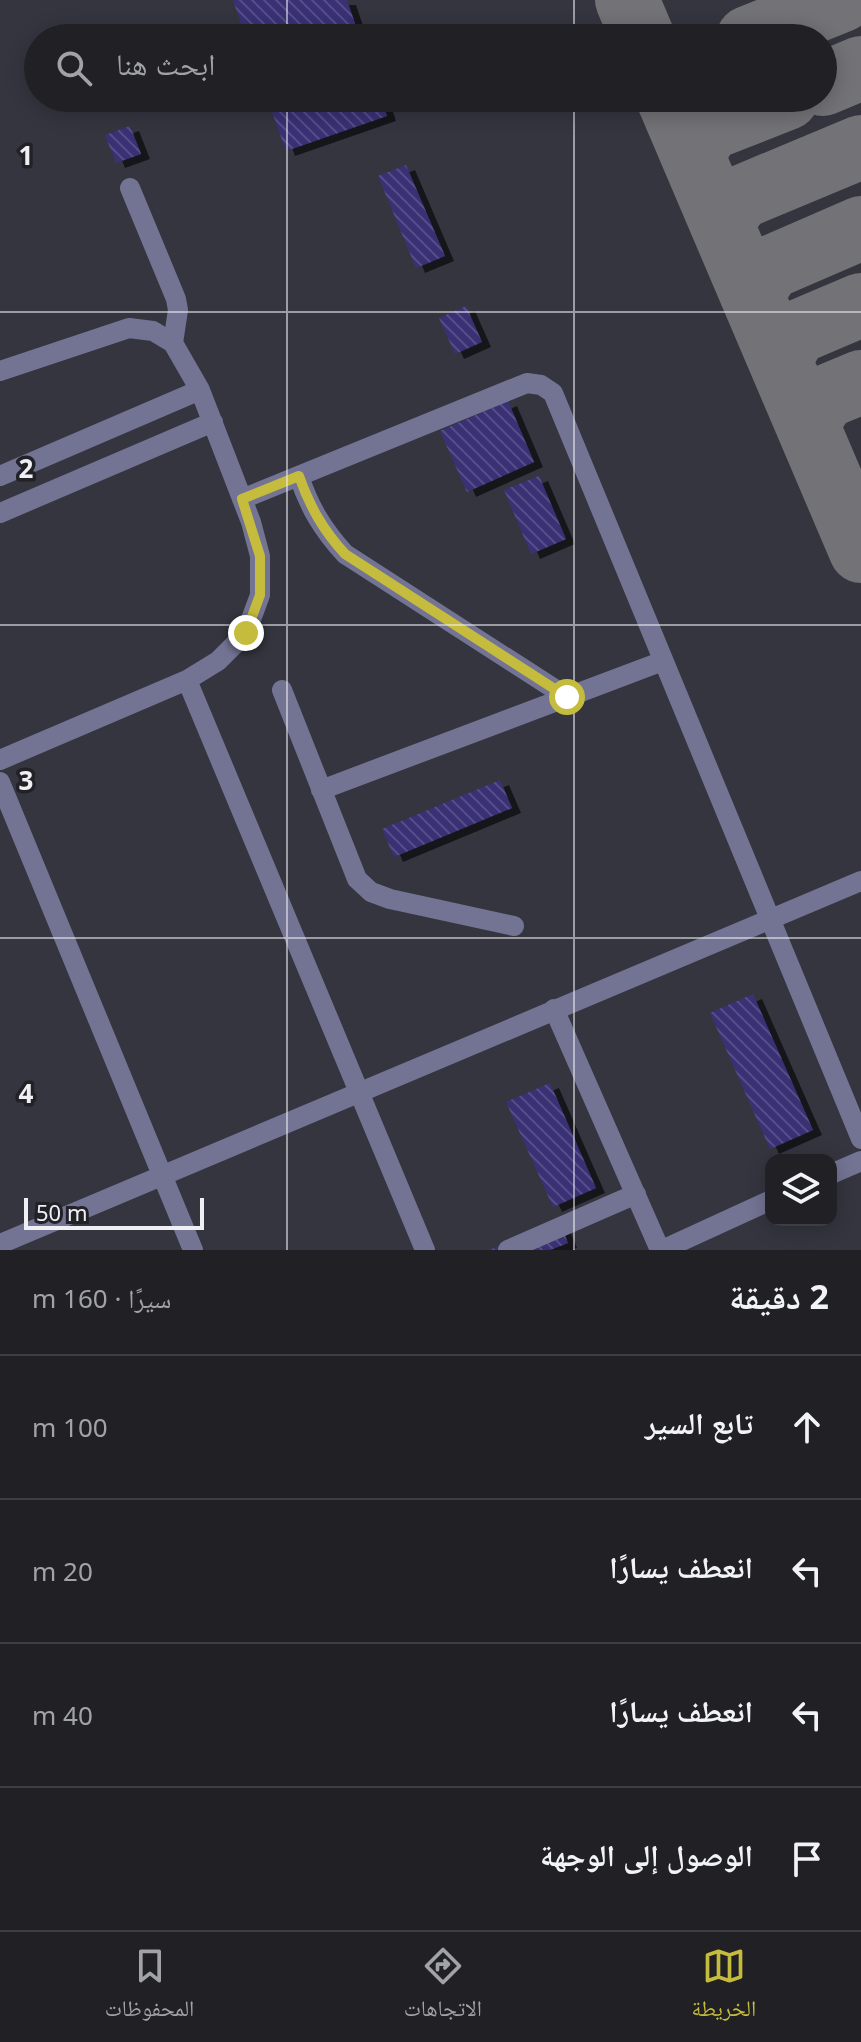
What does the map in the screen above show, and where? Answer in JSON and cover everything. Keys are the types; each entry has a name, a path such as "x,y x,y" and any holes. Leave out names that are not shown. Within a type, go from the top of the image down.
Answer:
{"lane":[{"path":"130,188 176,299 178,310 173,343"},
{"path":"0,371 129,328 153,331 173,343 200,390 242,499 260,556 260,595 246,633 218,661 187,680 0,760"},
{"path":"242,499 527,383 541,385 553,393 861,1139"},
{"path":"0,476 200,390"},
{"path":"0,513 213,422"},
{"path":"299,476 308,503 324,531 345,554 567,697"},
{"path":"321,790 663,661"},
{"path":"187,680 425,1250"},
{"path":"282,690 357,879 371,892 390,899 514,926"},
{"path":"0,782 193,1250"},
{"path":"0,1244 861,881"},
{"path":"554,1009 661,1250 765,1203"},
{"path":"837,1171 861,1161"},
{"path":"508,1250 636,1194"}],"shaded area":[{"path":"0,0 861,0 861,1250 0,1250"}],"building":[{"path":"233,0 347,0 355,24 241,24"},
{"path":"272,112 386,112 387,116 286,151"},
{"path":"130,126 141,154 116,163 105,135"},
{"path":"406,165 445,256 416,268 378,176"},
{"path":"466,306 482,342 455,354 439,318"},
{"path":"508,401 534,462 467,492 440,431"},
{"path":"539,476 566,539 531,554 504,490"},
{"path":"500,780 512,808 394,857 382,829"},
{"path":"753,994 813,1130 770,1149 710,1013"},
{"path":"550,1083 596,1188 553,1207 506,1102"},
{"path":"559,1221 568,1243 550,1250 489,1250"}],"taxiway":[{"path":"627,0 637,24"},
{"path":"783,24 842,0"},
{"path":"837,78 861,68"},
{"path":"674,112 861,551"},
{"path":"693,155 708,129 751,112"},
{"path":"722,223 739,198 861,147"},
{"path":"752,295 769,268 861,228"},
{"path":"780,361 795,333 861,305"},
{"path":"807,423 825,397 861,382"}],"route":[{"path":"246,633 260,595 260,556 242,499 299,476 308,503 324,531 345,554 567,697"}]}
